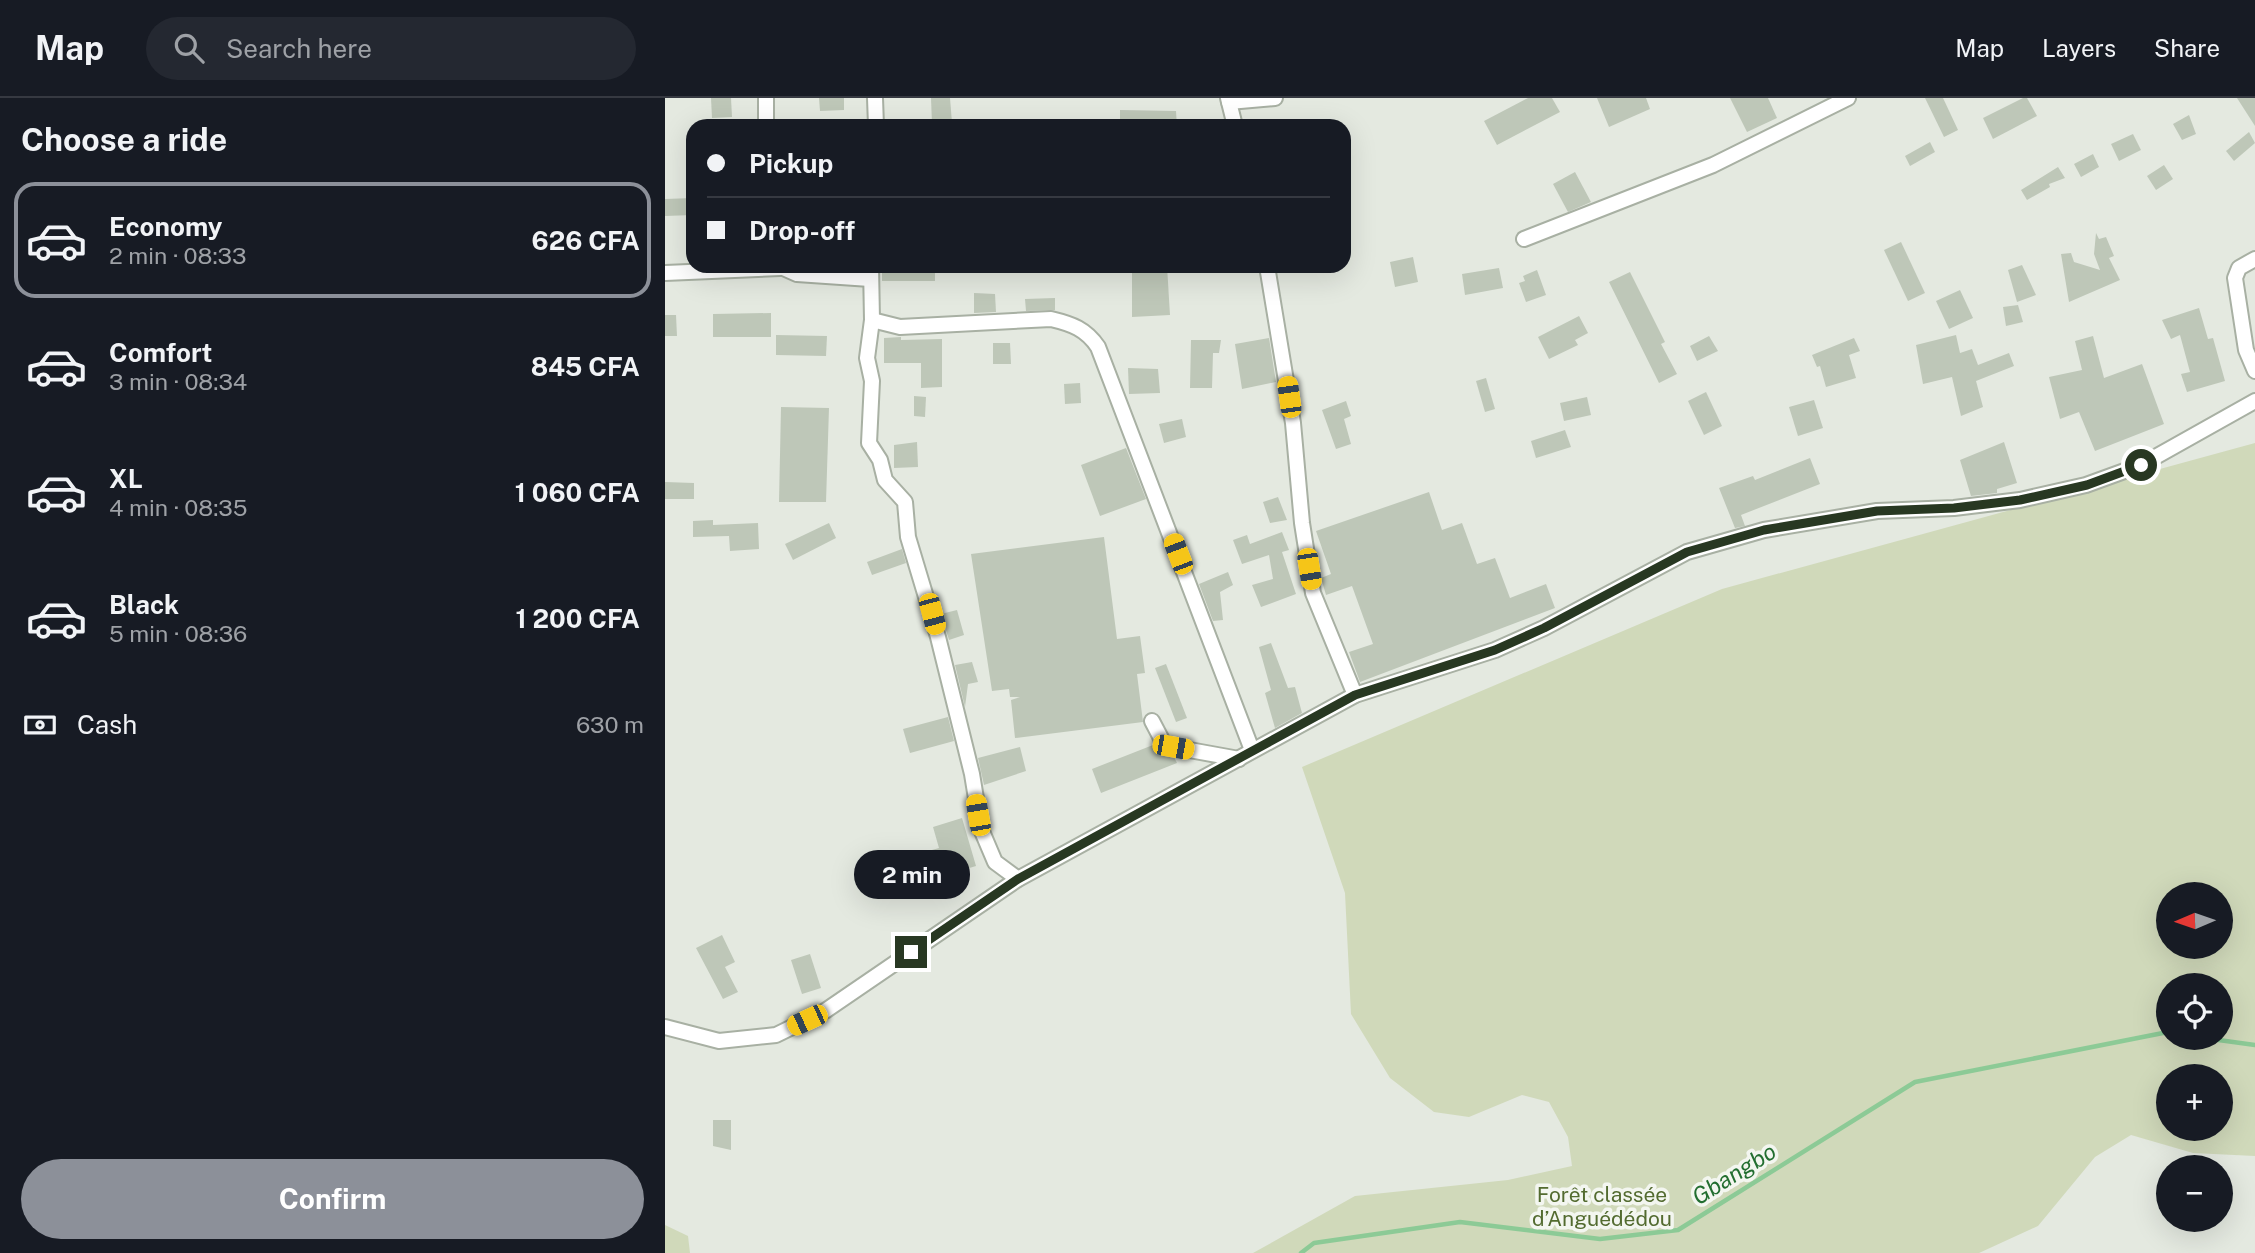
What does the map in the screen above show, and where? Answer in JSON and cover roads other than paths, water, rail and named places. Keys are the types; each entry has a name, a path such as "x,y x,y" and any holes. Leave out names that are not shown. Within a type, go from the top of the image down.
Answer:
{"street":[{"path":"766,98 766,119"},
{"path":"875,98 876,119"},
{"path":"1233,119 1229,100 1275,98"},
{"path":"1524,239 1713,165 1849,98"},
{"path":"2255,259 2239,268 2235,278 2246,350 2255,371"},
{"path":"665,273 686,272"},
{"path":"795,273 871,273 871,320 867,350 872,389 869,443 880,460 885,480 905,502 908,537 938,637 970,767 981,829 996,862 1018,879"},
{"path":"1268,273 1293,423 1301,523 1313,593 1355,695"},
{"path":"871,320 900,327 1051,319 1072,324 1088,333 1098,347 1157,494 1252,750"},
{"path":"665,1027 719,1041 776,1035 825,1011 1018,879 1355,695 1495,650 1544,628 1687,552 1764,530 1877,511 1954,508 2020,500 2087,485 2141,465 2255,401"},
{"path":"1152,721 1163,742 1173,747 1239,759"}],"waterway":[{"name":"Gbangbo","path":"1301,1253 1314,1243 1460,1222 1600,1239 1678,1230 1915,1082 2156,1034"},
{"name":"Gbangbo","path":"2233,1042 2255,1045"}],"park label":[{"name":"Forêt classée d’Anguédédou","path":"1602,1207"}]}
